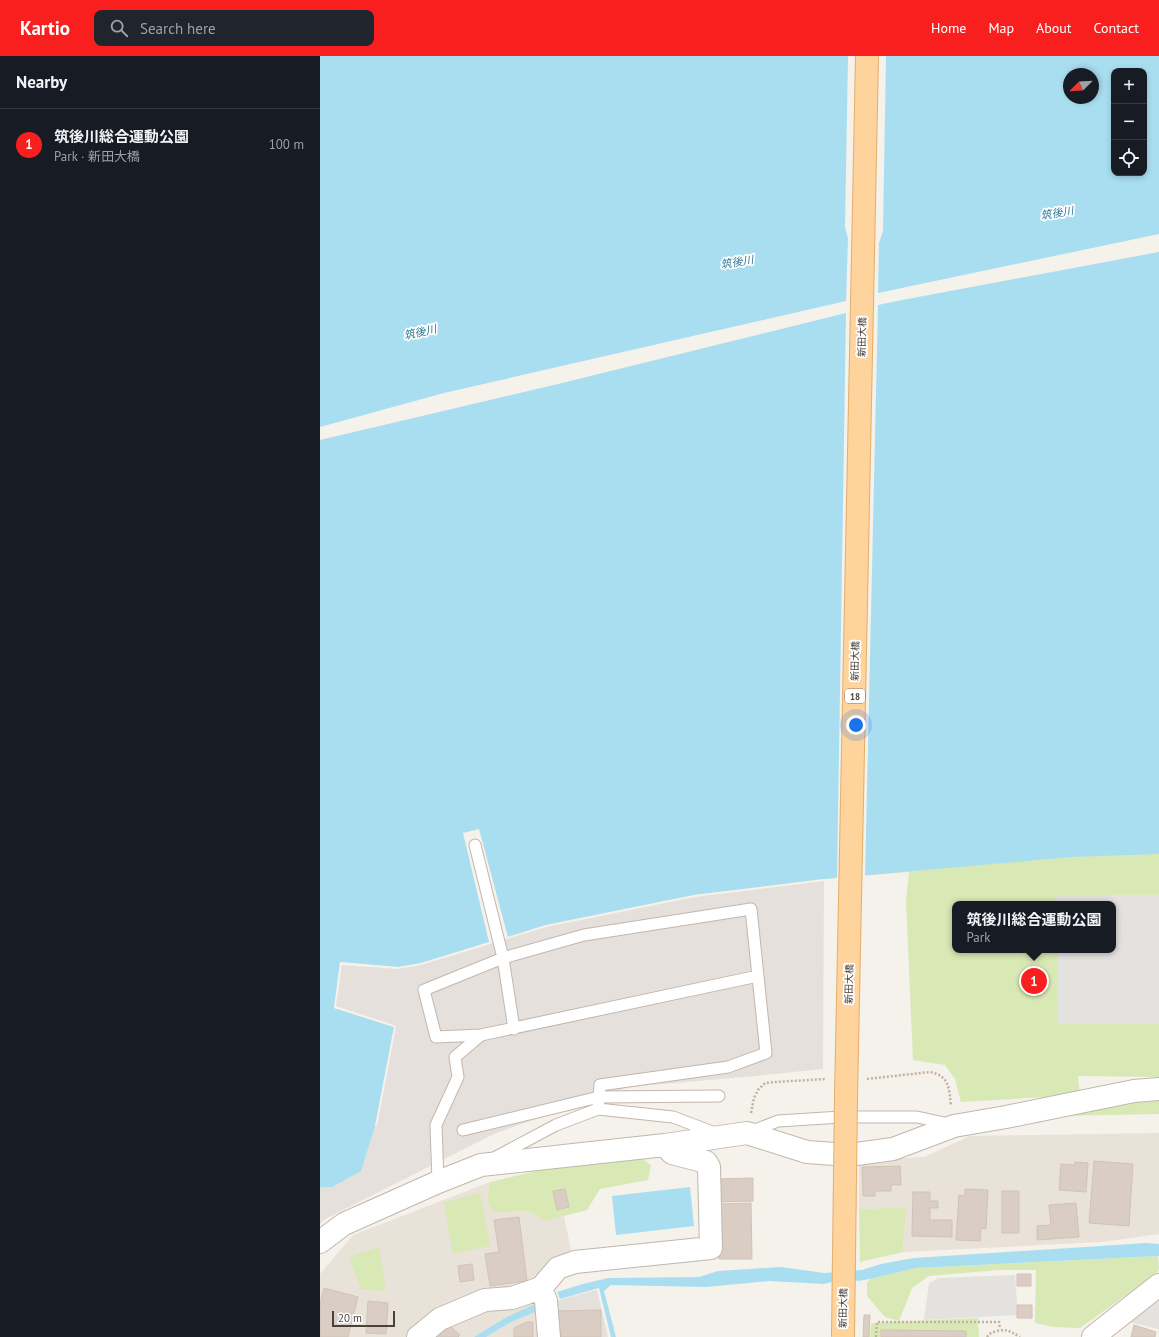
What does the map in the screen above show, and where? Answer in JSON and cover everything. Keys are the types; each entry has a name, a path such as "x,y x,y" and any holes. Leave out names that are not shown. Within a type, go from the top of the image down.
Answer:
{"main road":[{"name":"新田大橋","path":"843,1337 846,1097 867,56"}],"street":[{"path":"320,1241 344,1224 438,1182 482,1165 665,1145 747,1133 807,1152 849,1155 893,1149 954,1126 1134,1091 1159,1090"},
{"path":"418,1337 440,1319 484,1300 512,1298 541,1288 558,1268 575,1262 711,1248 708,1168 706,1162 672,1153 665,1145"},
{"path":"1093,1337 1159,1285"},
{"path":"541,1288 546,1301 549,1337"}],"lane":[{"path":"475,845 503,958 514,1029"},
{"path":"598,1109 600,1086 728,1067 766,1053 758,976 751,909 584,935 503,958 424,990 436,1037 481,1035 514,1029 758,976"},
{"path":"438,1182 436,1125 458,1077 455,1057 481,1035"},
{"path":"463,1130 599,1096 719,1096"},
{"path":"482,1165 556,1125 598,1109 673,1117 723,1136"},
{"path":"747,1133 778,1121 841,1117 917,1117 954,1126"}],"path":[{"path":"864,1079 930,1072 939,1073 946,1079 948,1085 954,1126"},
{"path":"747,1133 754,1098 758,1090 765,1083 829,1079"},
{"path":"876,1337 877,1322 999,1322 1000,1329"},
{"path":"987,1337 989,1334 1000,1329 1010,1331 1020,1337"}],"shaded area":[{"path":"824,879 823,1069 629,1087 496,1133 325,1219 320,1224 320,951 694,895"},
{"path":"1056,895 1159,895 1159,1024 1057,1024 1057,953 1116,953 1116,901 1056,901"},
{"path":"1159,1133 1159,1234 1102,1242 903,1252 906,1207 859,1209 859,1161 924,1157 970,1136"},
{"path":"490,1182 487,1201 495,1213 527,1211 545,1221 564,1216 572,1255 552,1262 553,1337 320,1337 320,1274 353,1235"},
{"path":"1015,1275 1018,1315 924,1320 929,1283 939,1278"},
{"path":"597,1290 608,1337 553,1337 551,1302"},
{"path":"1159,1298 1159,1329 1129,1322"}],"green space":[{"path":"1159,814 1159,1077 1078,1076 1080,1095 961,1102 955,1079 945,1065 913,1060 906,901 909,872 824,879 694,895 546,925 508,937 577,895"},
{"path":"1136,1100 1159,1100 1159,1114 1056,1116"},
{"path":"639,1156 651,1165 648,1180 600,1189 587,1210 545,1221 527,1211 494,1213 487,1202 490,1182 553,1167"},
{"path":"480,1192 490,1246 453,1254 444,1203"},
{"path":"906,1207 903,1252 860,1262 859,1209"},
{"path":"379,1247 386,1291 361,1289 349,1257"},
{"path":"1158,1256 1159,1269 1157,1273 1080,1328 1053,1327 1035,1323 1036,1270 999,1270 929,1276 912,1288 899,1321 885,1317 867,1296 867,1283 870,1279 916,1268"},
{"path":"978,1318 979,1337 870,1337 871,1323"}],"water":[{"name":"筑後川","path":"320,56 1159,56 1159,854 1071,857 824,879 694,895 546,925 421,963 398,967 340,962 334,1008 394,1027 375,1126 361,1171 332,1187 320,1187"},
{"path":"690,1187 694,1226 616,1235 612,1196"},
{"path":"1146,1243 1159,1244 1159,1256 916,1268 870,1279 858,1281 848,1278 824,1284 769,1281 706,1287 611,1285 604,1291 616,1337 611,1337 599,1288 560,1299 557,1292 608,1278 699,1277 718,1271 781,1267 824,1273 862,1270 881,1264 914,1258"},
{"path":"535,1304 537,1311 509,1323 486,1337 474,1337 505,1318"}],"pier":[{"path":"848,56 886,56 883,231 879,243 878,293 1159,234 1159,252 878,305 865,878 837,880 846,313 558,384 320,440 320,427 444,393 846,301 848,238 845,227"},
{"path":"479,829 508,937 546,925 694,895 824,879 824,881 695,897 546,927 421,965 398,969 342,965 336,1006 394,1025 396,1027 377,1126 375,1126 394,1027 334,1008 340,962 398,967 421,963 489,942 463,833"}],"building":[{"path":"1094,1161 1133,1164 1129,1226 1089,1223"},
{"path":"1075,1162 1088,1163 1086,1192 1059,1190 1061,1164 1074,1165"},
{"path":"900,1166 901,1185 891,1185 891,1191 875,1191 875,1196 863,1196 862,1167"},
{"path":"753,1178 753,1201 717,1202 717,1179"},
{"path":"565,1189 569,1207 557,1210 553,1191"},
{"path":"965,1189 988,1190 986,1229 981,1228 980,1241 956,1240 959,1195 965,1196"},
{"path":"1002,1191 1019,1191 1019,1233 1002,1233"},
{"path":"913,1192 930,1192 930,1201 938,1201 938,1208 930,1208 930,1220 952,1220 952,1237 912,1236"},
{"path":"751,1203 752,1259 719,1259 718,1204"},
{"path":"1076,1203 1079,1237 1037,1240 1037,1226 1051,1225 1049,1205"},
{"path":"519,1217 527,1281 490,1286 485,1254 499,1252 494,1220"},
{"path":"472,1264 474,1280 460,1282 458,1266"},
{"path":"1017,1274 1031,1274 1031,1286 1017,1286"},
{"path":"324,1288 358,1297 348,1337 320,1337 320,1304"},
{"path":"368,1301 388,1303 386,1334 366,1333"},
{"path":"1017,1305 1032,1305 1032,1318 1017,1318"},
{"path":"601,1310 601,1337 559,1337 558,1311"},
{"path":"864,1315 870,1315 869,1337 863,1337"},
{"path":"527,1322 533,1322 533,1337 514,1337 514,1328"},
{"path":"448,1324 460,1335 458,1337 435,1337"},
{"path":"1134,1325 1156,1332 1155,1337 1131,1337"},
{"path":"881,1330 966,1331 966,1337 881,1337"}],"place":[{"name":"筑後川総合運動公園","path":"1034,981"}]}
